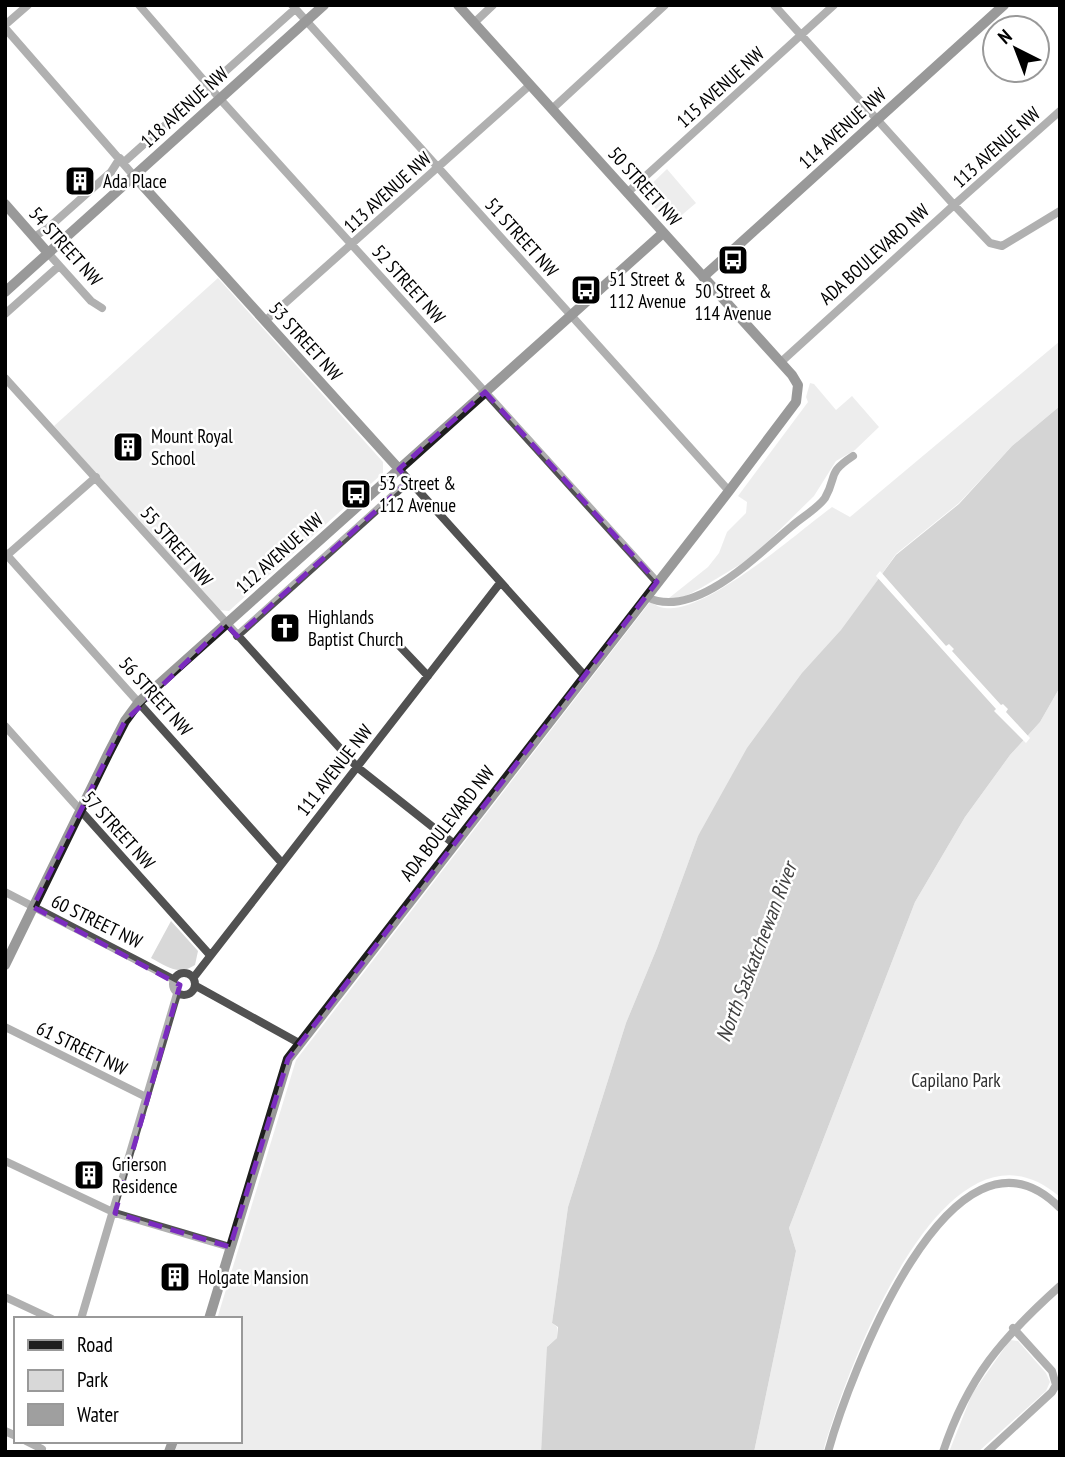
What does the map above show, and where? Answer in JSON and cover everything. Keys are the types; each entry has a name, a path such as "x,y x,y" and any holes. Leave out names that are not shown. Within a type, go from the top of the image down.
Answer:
{"street":[{"path":"5,27 28,5"},
{"name":"52 STREET NW","path":"139,5 220,99 657,582"},
{"name":"118 AVENUE NW","path":"5,292 324,5"},
{"name":"50 STREET NW","path":"458,5 781,362 792,375 799,394"},
{"path":"474,23 493,5"},
{"path":"552,109 665,5"},
{"path":"774,5 954,205"},
{"name":"115 AVENUE NW","path":"627,192 834,5"},
{"name":"114 AVENUE NW","path":"703,277 1004,5"},
{"name":"118 AVENUE NW","path":"34,237 42,229 48,228 209,86 293,7"},
{"name":"51 STREET NW","path":"293,7 729,491"},
{"name":"53 STREET NW","path":"5,27 134,176 584,675"},
{"name":"113 AVENUE NW","path":"265,321 530,85"},
{"name":"113 AVENUE NW","path":"954,205 1060,111"},
{"name":"54 STREET NW","path":"5,204 91,301 102,308"},
{"name":"ADA BOULEVARD NW","path":"781,362 954,205 990,243 1002,246 1059,212"},
{"name":"112 AVENUE NW","path":"5,965 125,721 139,702 663,233"},
{"path":"5,314 59,266"},
{"name":"55 STREET NW","path":"5,378 357,767 453,843"},
{"name":"ADA BOULEVARD NW","path":"210,1317 288,1059 453,843 729,491 796,402 799,394"},
{"path":"647,597 663,603 680,602 751,564 824,499 834,469 853,456"},
{"path":"6,555 96,477"},
{"name":"112 AVENUE NW","path":"237,636 409,481"},
{"name":"56 STREET NW","path":"6,555 281,862"},
{"name":"111 AVENUE NW","path":"194,976 500,583"},
{"path":"392,638 428,676"},
{"name":"57 STREET NW","path":"5,726 209,954"},
{"name":"60 STREET NW","path":"5,892 173,979"},
{"path":"177,994 172,988 173,979 186,975 194,976 196,986 299,1043"},
{"path":"177,994 191,992 196,986"},
{"path":"82,1317 115,1213 144,1096 177,994"},
{"name":"61 STREET NW","path":"5,1027 144,1096"},
{"path":"5,1161 115,1213 230,1247"},
{"path":"828,1452 869,1337 899,1281 936,1230 960,1203 983,1188 1008,1183 1031,1187 1060,1208"},
{"path":"943,1452 969,1388 986,1361 1013,1328 1060,1286"},
{"path":"5,1297 48,1317"},
{"path":"987,1452 1055,1388 1056,1380 1052,1371 1013,1328"}],"highlighted area":[{"path":"485,392 657,582 288,1059 230,1247 115,1213 180,985 33,907 125,721 226,624 237,636 409,481 399,469"}],"green space":[{"path":"667,169 696,203 670,225 642,193"},
{"path":"218,278 383,462 383,473 229,611 218,610 54,426"},
{"path":"1060,341 1060,406 1012,446 959,503 896,554 698,836 626,1023 568,1207 552,1323 557,1327 557,1338 548,1346 541,1452 175,1452 177,1443 242,1443 242,1317 218,1317 296,1060 650,602 665,608 683,606 704,598 775,552 832,507 850,517"},
{"path":"810,383 814,384 836,410 852,396 879,427 855,450 836,461 814,496 751,558 682,598 669,598 708,567 719,553 727,532 746,513 747,502 738,496 808,402 806,397"},
{"name":"Capilano Park","path":"1060,687 1060,1197 1017,1176 977,1184 940,1214 906,1258 877,1312 834,1415 823,1452 754,1452 796,1251 789,1228 915,902 965,817 1010,755 1040,722"},
{"path":"171,921 198,951 195,965 183,970 173,969 151,958"},
{"path":"1010,1340 1018,1341 1046,1373 1050,1382 1046,1391 978,1452 949,1452 972,1394"}],"water":[{"name":"North Saskatchewan River","path":"1060,406 1060,687 1040,722 1010,755 965,817 915,902 789,1228 796,1251 754,1452 541,1452 547,1347 557,1338 558,1327 552,1323 568,1207 626,1023 698,836 747,748 802,673 841,630 896,555 959,504 1012,446"}],"pier":[{"path":"880,571 946,646 949,644 954,649 952,651 1001,705 1008,709 1006,712 1030,738 1026,743 994,711 996,709 876,576"}],"place":[{"name":"Ada Place","path":"80,181"},
{"name":"50 Street & 114 Avenue","path":"733,260"},
{"name":"51 Street & 112 Avenue","path":"586,290"},
{"name":"Mount Royal School","path":"128,447"},
{"name":"53 Street & 112 Avenue","path":"356,494"},
{"name":"Highlands Baptist Church","path":"285,628"},
{"name":"Grierson Residence","path":"89,1175"},
{"name":"Holgate Mansion","path":"175,1277"}]}
